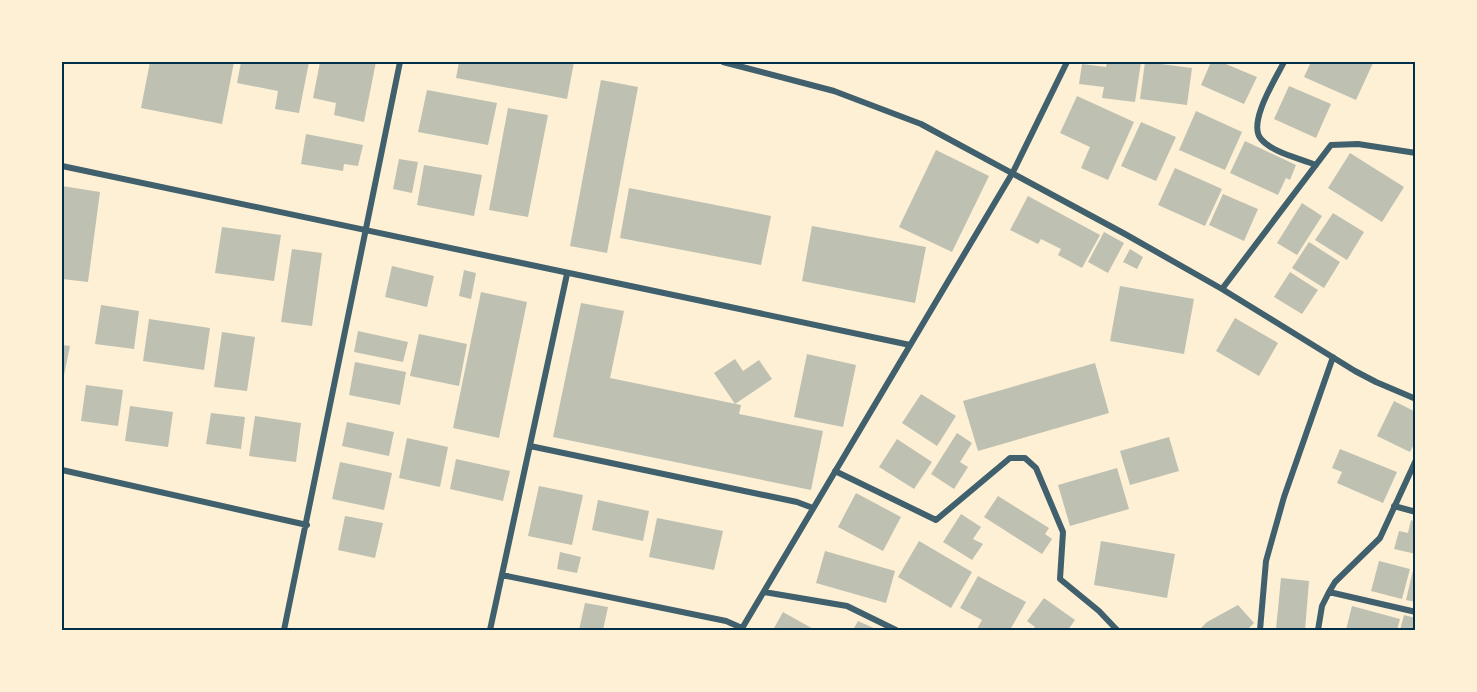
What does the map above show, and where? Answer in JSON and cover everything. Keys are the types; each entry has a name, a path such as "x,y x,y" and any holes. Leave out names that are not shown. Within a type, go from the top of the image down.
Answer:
{"street":[{"path":"284,630 400,62"},
{"path":"723,62 834,91 921,124 1013,172 1222,289 1376,382 1416,399"},
{"path":"502,575 726,621 742,629 1013,172 1067,62"},
{"path":"1284,62 1256,123 1258,135 1272,148 1316,165"},
{"path":"1222,289 1331,145 1358,144 1416,153"},
{"path":"62,166 909,345"},
{"path":"490,630 567,274"},
{"path":"1260,630 1266,561 1284,497 1333,357"},
{"path":"530,446 785,500 813,508"},
{"path":"835,471 936,520 1010,458 1025,458 1036,468 1063,532 1060,579 1099,611 1117,630"},
{"path":"1318,630 1322,606 1329,592 1335,582 1380,538 1416,460"},
{"path":"62,470 307,525"},
{"path":"1394,506 1416,512"},
{"path":"764,592 847,606 896,630"},
{"path":"1329,592 1416,612"}],"building":[{"path":"150,62 234,62 222,124 141,108"},
{"path":"241,62 309,62 299,113 275,109 278,91 237,83"},
{"path":"320,62 376,62 364,122 334,115 336,103 313,98"},
{"path":"459,62 574,62 567,99 456,78"},
{"path":"1107,62 1141,62 1135,102 1102,98 1104,87 1079,84 1082,64 1106,67"},
{"path":"1145,62 1192,68 1187,105 1140,99"},
{"path":"1211,62 1221,62 1257,77 1244,104 1201,85"},
{"path":"1311,62 1373,63 1356,100 1304,77"},
{"path":"601,80 638,87 607,253 570,246"},
{"path":"1289,86 1331,104 1316,138 1274,119"},
{"path":"427,90 497,103 488,145 418,132"},
{"path":"1077,96 1134,122 1108,180 1081,168 1090,147 1060,133"},
{"path":"508,108 548,115 528,217 489,210"},
{"path":"1196,111 1242,132 1225,170 1179,150"},
{"path":"1141,122 1176,137 1156,181 1121,166"},
{"path":"306,134 363,145 358,166 344,164 343,171 301,164"},
{"path":"1245,141 1296,165 1290,180 1286,178 1278,195 1230,173"},
{"path":"936,150 989,176 952,252 899,227"},
{"path":"1350,153 1404,187 1382,222 1328,188"},
{"path":"399,159 418,162 412,193 393,189"},
{"path":"424,165 482,175 474,216 417,205"},
{"path":"1175,168 1222,189 1205,226 1158,205"},
{"path":"62,186 100,192 88,282 62,279"},
{"path":"629,188 771,216 761,265 620,238"},
{"path":"1223,194 1258,209 1244,241 1209,225"},
{"path":"1028,196 1100,235 1082,268 1058,255 1061,249 1041,239 1038,244 1010,230"},
{"path":"1302,203 1322,216 1297,255 1277,243"},
{"path":"1333,213 1364,232 1347,260 1315,240"},
{"path":"812,226 926,247 915,303 802,281"},
{"path":"222,227 281,235 274,281 215,273"},
{"path":"1104,232 1124,243 1108,273 1088,262"},
{"path":"1309,242 1340,262 1324,288 1292,268"},
{"path":"292,249 322,253 312,326 281,322"},
{"path":"1130,249 1143,257 1137,269 1123,262"},
{"path":"392,266 434,276 427,307 385,297"},
{"path":"464,270 476,273 471,299 459,296"},
{"path":"1290,272 1318,290 1302,314 1274,297"},
{"path":"1120,286 1194,299 1184,354 1110,341"},
{"path":"481,292 527,302 499,438 453,428"},
{"path":"581,303 624,311 610,378 741,405 739,414 823,431 811,490 553,437"},
{"path":"101,305 139,311 134,349 95,344"},
{"path":"1235,318 1278,343 1259,376 1216,351"},
{"path":"149,319 210,328 204,370 143,361"},
{"path":"358,331 408,342 403,362 354,352"},
{"path":"222,332 255,337 247,391 214,387"},
{"path":"419,334 467,344 459,386 410,376"},
{"path":"62,345 70,346 63,380 62,380"},
{"path":"807,354 856,365 843,427 794,417"},
{"path":"735,359 743,371 759,360 772,379 735,404 714,373"},
{"path":"355,362 406,372 400,405 349,395"},
{"path":"1095,363 1109,413 978,451 963,401"},
{"path":"86,385 123,390 118,426 81,421"},
{"path":"921,394 956,416 937,446 902,423"},
{"path":"1394,401 1416,412 1416,440 1410,452 1377,436"},
{"path":"130,406 173,412 168,447 125,441"},
{"path":"211,413 245,417 241,449 206,444"},
{"path":"255,416 301,423 296,462 249,456"},
{"path":"347,422 394,432 389,456 342,446"},
{"path":"957,433 972,443 960,462 968,467 954,489 931,474"},
{"path":"1169,437 1179,471 1130,485 1120,451"},
{"path":"407,438 448,447 440,487 399,478"},
{"path":"897,439 932,462 914,489 879,467"},
{"path":"1340,449 1397,472 1383,503 1337,483 1342,472 1332,468"},
{"path":"456,459 510,471 503,501 450,489"},
{"path":"340,462 392,473 384,510 332,499"},
{"path":"1117,468 1129,509 1070,526 1058,485"},
{"path":"539,486 583,495 572,545 528,536"},
{"path":"856,493 901,517 883,551 838,527"},
{"path":"998,496 1049,528 1045,534 1052,539 1042,554 984,517"},
{"path":"598,500 649,511 643,541 592,530"},
{"path":"961,514 981,527 973,539 983,544 972,560 943,542"},
{"path":"345,516 383,523 375,558 338,550"},
{"path":"657,518 723,531 714,570 649,557"},
{"path":"1411,520 1416,522 1416,554 1394,549 1399,531 1408,533"},
{"path":"919,541 972,572 951,608 898,577"},
{"path":"1101,541 1175,554 1167,598 1094,585"},
{"path":"825,551 895,571 886,603 816,583"},
{"path":"560,552 581,557 577,573 557,569"},
{"path":"1379,561 1410,569 1402,599 1371,591"},
{"path":"1413,570 1416,571 1416,602 1406,600"},
{"path":"978,576 1026,602 1010,630 977,629 982,620 960,608"},
{"path":"1281,578 1309,581 1305,630 1276,629"},
{"path":"1044,598 1075,620 1068,630 1033,630 1035,627 1027,621"},
{"path":"585,603 608,607 603,630 579,630"},
{"path":"1238,605 1254,623 1247,630 1199,630 1207,622"},
{"path":"1352,606 1400,619 1397,630 1346,630"},
{"path":"783,612 815,630 773,630"},
{"path":"1404,615 1416,618 1416,630 1400,630"},
{"path":"858,621 878,630 853,630"}]}
